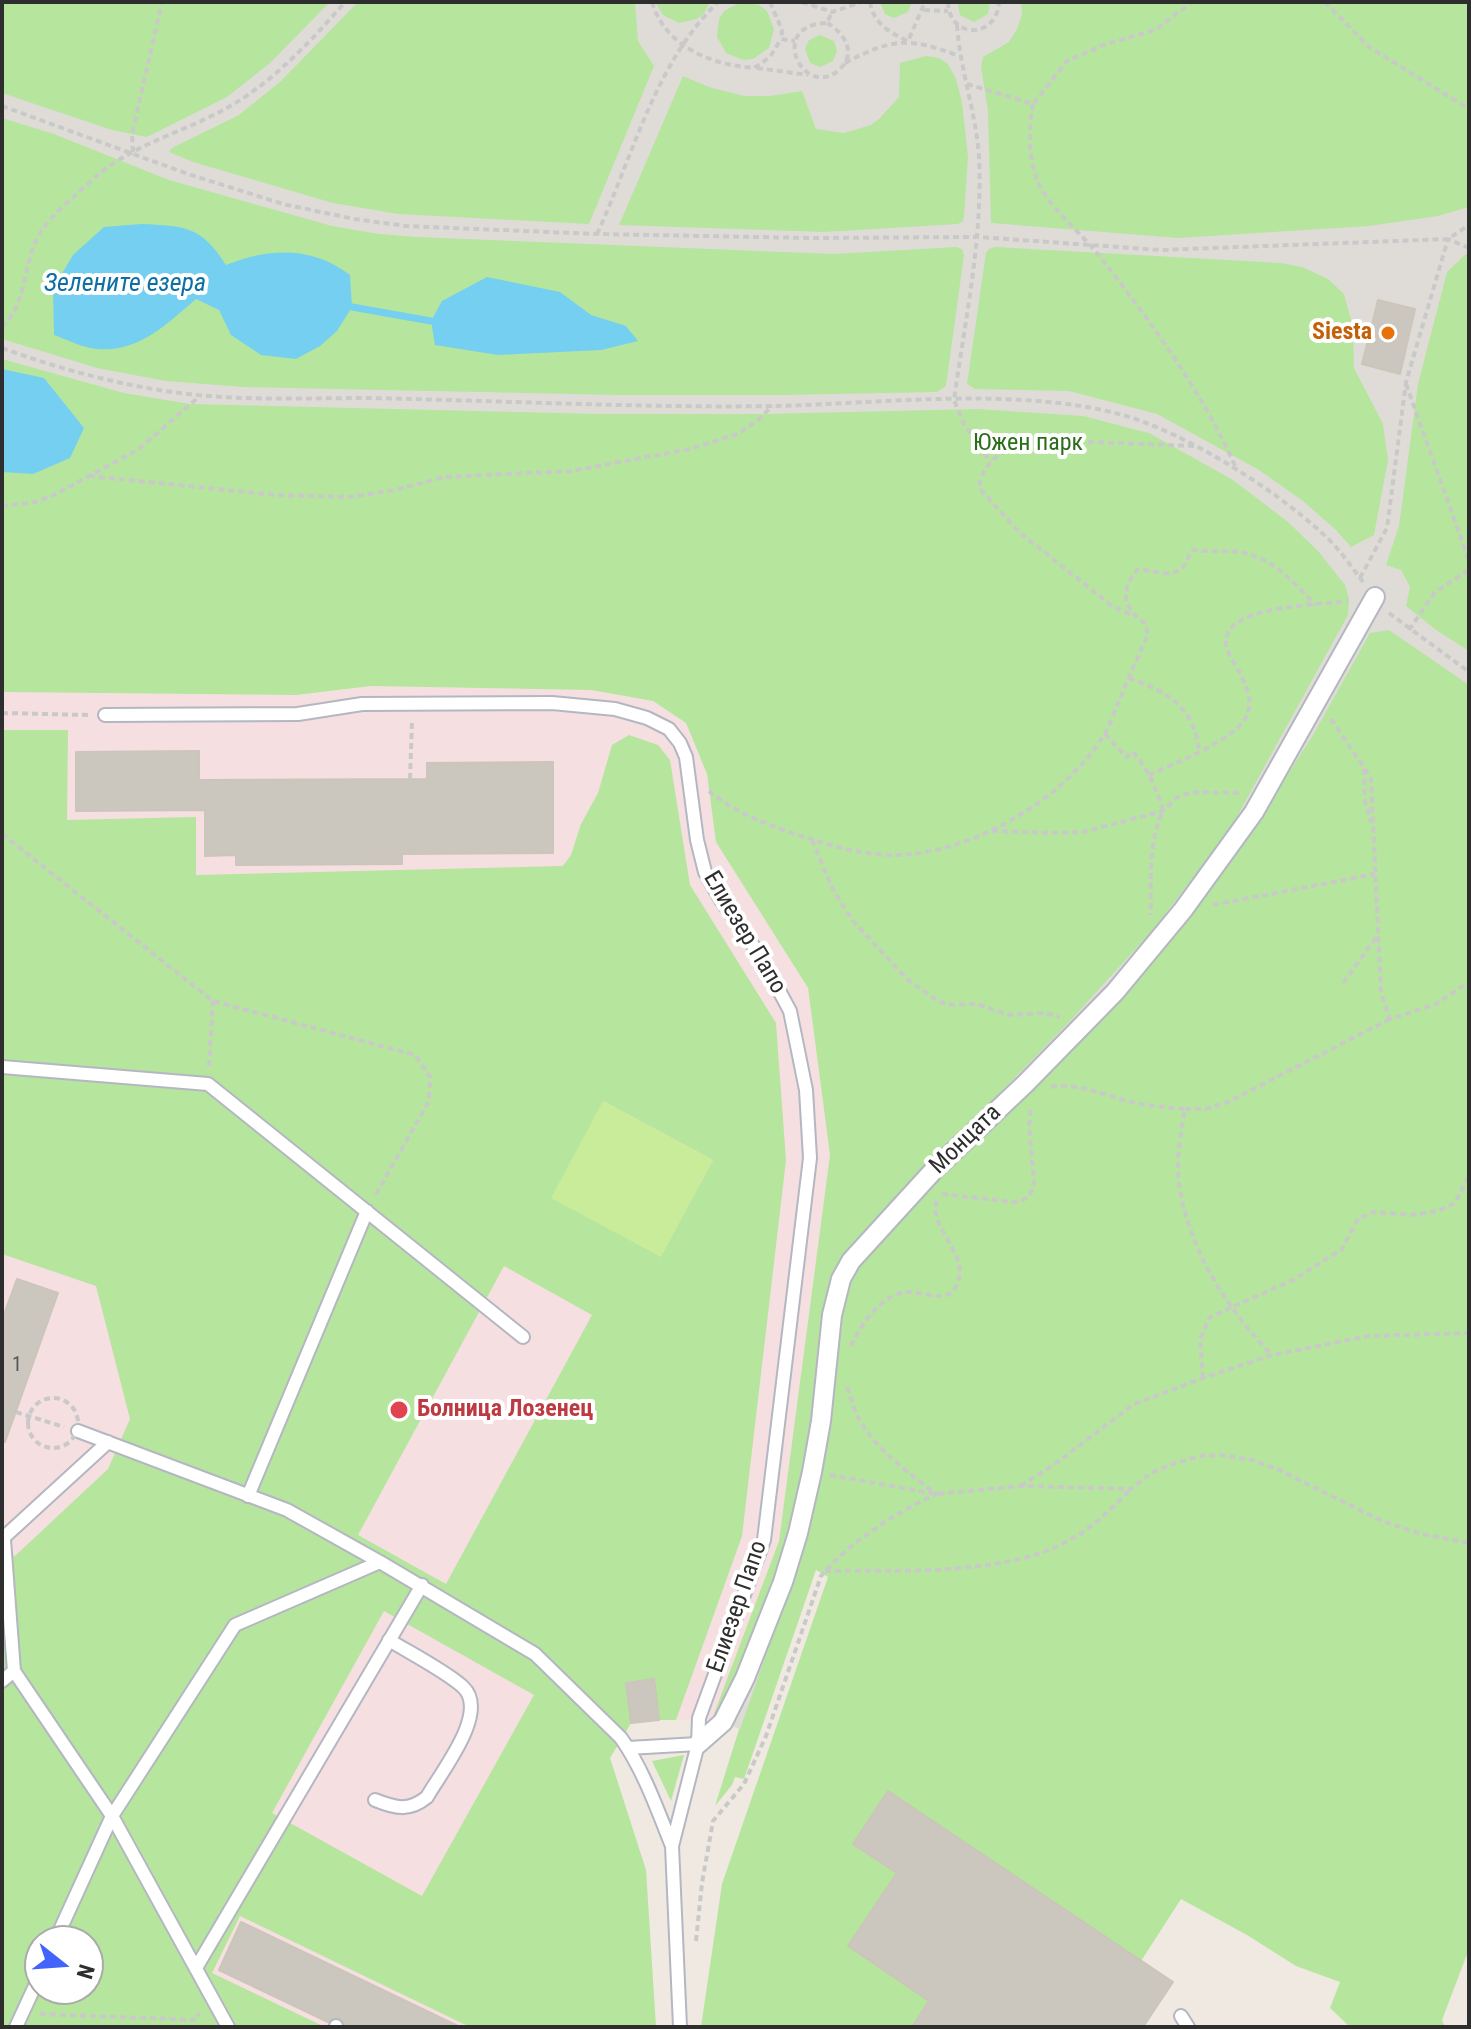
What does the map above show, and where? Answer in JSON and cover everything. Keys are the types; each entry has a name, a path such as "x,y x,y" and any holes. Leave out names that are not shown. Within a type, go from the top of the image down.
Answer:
{"street":[{"name":"Монцата","path":"698,1744 723,1722 745,1678 783,1582 812,1472 821,1421 832,1315 841,1279 868,1240 923,1182 1031,1090 1223,859 1265,793 1375,597"}],"lane":[{"name":"Елиезер Папо","path":"105,715 298,714 362,704 552,703 615,709 647,718 669,729 680,743 705,872 761,957 790,1011 806,1090 810,1158 764,1540 699,1718 698,1744 672,1846 680,2027"},
{"path":"2,1067 208,1084 523,1337"},
{"path":"248,1496 367,1211"},
{"path":"78,1431 287,1510 422,1585 535,1654 628,1748 655,1800 672,1846"},
{"path":"108,1442 3,1540 14,1671 112,1816 228,2027"},
{"path":"62,1925 112,1816 235,1625 380,1562"},
{"path":"196,1968 422,1585"},
{"path":"375,1800 396,1808 406,1808 417,1805 427,1797 470,1723 473,1707 464,1687 389,1640"},
{"path":"2,1681 14,1671"},
{"path":"628,1748 698,1744"},
{"path":"16,2027 26,2005"}],"path":[{"path":"133,152 132,134 162,2"},
{"path":"2,327 22,294 35,242 51,219 118,159 200,123 236,103 276,72 345,2"},
{"path":"652,2 668,34 716,63 814,76 831,75 845,63 885,45 908,41"},
{"path":"597,234 667,70 694,29 718,2"},
{"path":"754,68 770,57 781,39 782,30 770,2"},
{"path":"802,2 832,12 861,2"},
{"path":"870,2 873,15 893,34 959,56"},
{"path":"908,41 925,2"},
{"path":"948,2 948,11 957,25 959,56 975,117 979,159 978,237 954,400 964,424 990,462"},
{"path":"957,25 972,31 988,26 998,13 999,2"},
{"path":"1192,2 1155,30 1106,44 1067,61 1033,104 1029,131 1036,178 1055,206 1134,300 1176,363 1237,470"},
{"path":"1325,2 1369,47 1469,109"},
{"path":"924,10 948,11"},
{"path":"827,23 832,12"},
{"path":"814,76 795,59 795,41 806,27 827,23 839,30 845,37 848,54 845,63"},
{"path":"781,39 795,41"},
{"path":"967,84 1033,104"},
{"path":"2,106 188,174 283,204 406,226 597,234 978,237 1161,250 1448,239 1469,248"},
{"path":"1360,578 1387,528 1406,382 1448,239 1469,225"},
{"path":"2,348 80,374 201,395 622,406 1036,401 1120,414 1158,427 1237,470 1323,533 1375,597 1409,630 1469,672"},
{"path":"1406,382 1469,561"},
{"path":"2,506 35,502 139,449 201,395"},
{"path":"89,476 276,495 350,497 395,490 445,477 571,471 690,449 737,434 772,406"},
{"path":"687,767 721,802 743,815 854,852 894,855 924,853 989,830 1030,808 1054,792 1105,734 1148,634 1145,623 1112,606 1019,532 986,499 979,488 980,475 990,462 1016,445 1036,440 1196,446"},
{"path":"1130,614 1127,597 1133,573 1142,569 1174,573 1181,569 1193,550 1240,552 1263,559 1289,576 1315,605"},
{"path":"1409,630 1435,592 1469,570"},
{"path":"1149,775 1239,727 1247,715 1247,688 1226,644 1226,635 1233,625 1261,611 1375,597"},
{"path":"1129,678 1154,687 1187,712 1194,723 1199,751"},
{"path":"1317,702 1345,736 1371,778 1381,994 1390,1019"},
{"path":"410,779 413,704"},
{"path":"2,713 105,715"},
{"path":"1105,734 1126,757 1133,752 1149,775 1163,811"},
{"path":"1152,946 1153,845 1156,826 1163,811 1176,798 1192,792 1265,793"},
{"path":"989,830 1083,832 1163,811"},
{"path":"2,834 213,1001 415,1055 430,1077 429,1101 367,1211"},
{"path":"812,840 833,890 853,921 907,979 935,999 948,1005 976,1004 1010,1015 1044,1013 1081,1027"},
{"path":"1183,910 1375,874"},
{"path":"1343,983 1378,934"},
{"path":"849,1352 863,1325 889,1298 906,1292 941,1296 955,1289 960,1278 958,1260 936,1217 935,1204 941,1194 1013,1202 1023,1201 1029,1196 1034,1181 1029,1127 1031,1090 1073,1085 1134,1103 1206,1109 1228,1102 1390,1019 1436,1004 1469,982"},
{"path":"208,1084 213,1001"},
{"path":"1185,1109 1179,1150 1179,1183 1190,1224 1212,1280 1272,1355"},
{"path":"1203,1378 1200,1339 1210,1317 1295,1279 1342,1249 1358,1219 1373,1212 1411,1215 1438,1211 1455,1203 1469,1176"},
{"path":"1021,1486 1134,1404 1203,1378 1272,1355 1369,1336 1469,1333"},
{"path":"846,1374 859,1419 900,1465 936,1494"},
{"path":"46,1448 29,1432 29,1416 40,1402 56,1398"},
{"path":"16,1412 49,1422"},
{"path":"825,1571 968,1566 1034,1557 1066,1543 1101,1519 1151,1473 1201,1456 1221,1455 1252,1460 1277,1469 1382,1521 1421,1534 1469,1543"},
{"path":"812,1472 936,1494 1021,1486 1131,1489"},
{"path":"696,1951 702,1883 713,1821 749,1775 825,1571 870,1533 909,1507 936,1494"},
{"path":"22,2013 196,2020 209,1993"}],"shaded area":[{"path":"330,2 358,2 281,81 239,115 169,152 193,162 333,203 398,214 589,224 654,66 638,41 635,2 655,2 663,15 679,23 697,19 710,2 741,2 880,2 885,14 894,18 908,12 912,2 957,2 960,15 974,22 988,14 990,2 1021,2 1022,14 1009,42 983,57 981,67 988,111 991,223 1178,238 1369,226 1438,216 1469,207 1469,251 1447,272 1418,384 1399,526 1386,565 1401,570 1410,587 1406,606 1469,651 1469,685 1389,630 1370,633 1313,735 1254,827 1197,906 863,1260 848,1287 808,1535 740,1729 712,1719 722,1713 788,1546 805,1470 829,1289 845,1255 1152,931 1229,831 1348,615 1349,599 1345,585 1318,551 1288,522 1233,480 1149,433 1083,416 977,409 599,414 190,404 124,393 2,359 2,339 97,368 166,381 243,387 619,395 783,395 937,392 946,386 964,255 962,249 956,247 833,254 379,234 332,226 169,180 54,134 2,118 2,93 112,130 146,137 227,97 270,63","holes":["741,2 759,5 767,11 774,29 769,48 753,59 743,60 726,53 717,37 719,19 724,11","820,35 834,41 837,51 833,61 820,67 810,63 805,49 809,40","926,56 939,58 948,64 956,79 962,102 968,157 964,216 958,224 824,232 619,225 683,76 744,96 802,91 816,129 844,133 871,125 899,97 900,63","995,247 1281,263 1302,267 1328,279 1344,294 1353,327 1354,368 1383,424 1388,460 1374,535 1351,547 1303,501 1259,470 1157,414 1069,391 975,389 967,384 986,253","1378,301 1415,309 1400,374 1362,364"]},
{"name":"Болница Лозенец","path":"371,686 591,690 653,701 686,723 707,774 716,842 808,988 830,1155 779,1541 712,1719 631,1723 610,1758 646,1870 656,2027 2,2027 2,692 296,695"}],"green space":[{"name":"Южен парк","path":"2,2 1469,2 1469,1949 1442,2020 1445,2027 1350,2027 1330,2008 1340,1982 1296,1966 1181,1899 1141,1961 897,1873 849,1946 929,2001 912,2027 701,2027 722,1884 828,1577 816,1570 744,1779 735,1777 715,1806 746,1707 712,1719 779,1541 830,1155 808,988 716,842 707,774 686,723 653,701 591,690 371,686 296,695 2,692"},
{"name":"Болница Лозенец","path":"2,730 68,730 67,820 196,817 196,875 563,866 571,855 581,824 598,793 612,745 629,735 658,745 670,760 690,885 776,1023 786,1160 742,1536 676,1720 659,1720 654,1680 626,1683 631,1723 610,1758 646,1870 656,2027 470,2027 240,1916 212,1973 325,2027 2,2027 2,1552 15,1556 108,1469 130,1419 96,1286 2,1254","holes":["603,1101 713,1160 660,1257","504,1266 592,1315 446,1584 358,1535","384,1611 534,1695 422,1896 272,1813"]},
{"path":"603,1101 713,1160 661,1257 551,1198"},
{"path":"684,1755 671,1801 652,1761"}],"water":[{"name":"Зелените езера","path":"141,224 181,228 200,235 226,265 274,253 320,259 350,275 352,307 337,331 320,346 296,359 261,355 231,335 219,310 196,299 151,335 126,346 92,348 54,335 53,289 73,255 104,227"},
{"path":"487,277 560,292 591,315 626,326 638,341 601,350 498,355 435,345 431,321 442,301"},
{"path":"2,369 44,378 84,428 70,458 33,474 2,472"}],"building":[{"path":"1378,300 1415,309 1400,374 1362,364"},
{"path":"199,751 199,780 427,779 427,763 553,762 553,853 402,854 402,864 236,865 236,855 205,856 205,810 76,811 76,752"},
{"path":"17,1279 58,1293 5,1442 2,1442 2,1320"},
{"path":"654,1679 659,1720 631,1723 626,1683"},
{"path":"888,1791 1173,1982 1143,2027 912,2027 929,2001 848,1946 897,1873 853,1844"},
{"path":"241,1922 460,2027 345,2027 337,2017 328,2022 219,1970"}],"waterway":[{"path":"352,307 431,321"}],"place":[{"name":"Siesta","path":"1388,333"},
{"name":"Болница Лозенец","path":"399,1410"}]}
